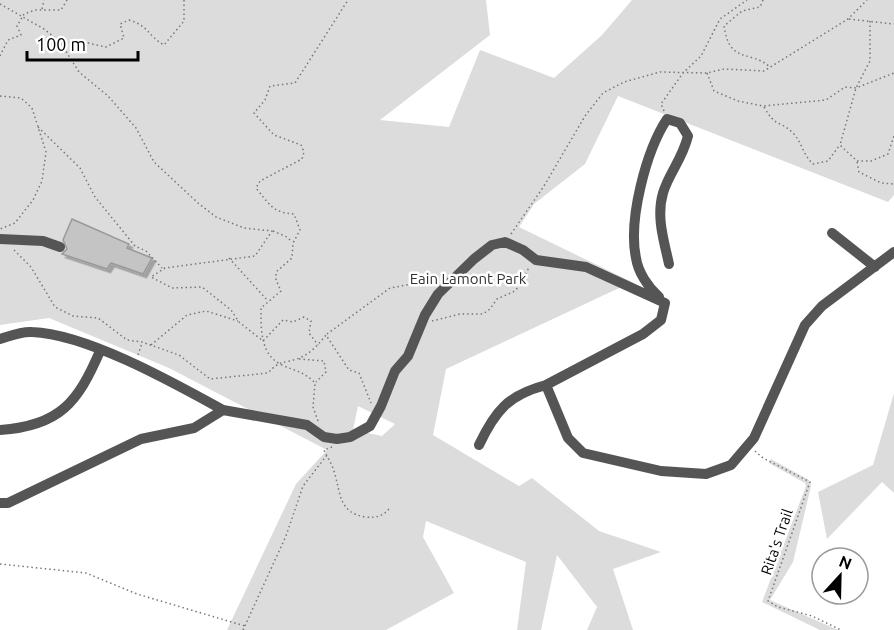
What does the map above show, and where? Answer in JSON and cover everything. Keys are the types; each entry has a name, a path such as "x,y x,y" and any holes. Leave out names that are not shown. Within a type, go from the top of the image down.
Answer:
{"street":[{"path":"665,303 648,287 636,258 635,220 658,133 667,119 680,123 688,136 683,157 663,193 660,225 669,264"},
{"path":"832,233 874,267"},
{"path":"1,236 43,241 60,247"},
{"path":"0,339 29,332 67,337 174,382 224,410 307,425 324,437 345,438 370,426 395,371 408,356 421,324 438,294 456,275 492,245 505,242 523,250 536,260 586,267 665,303"},
{"path":"546,385 568,438 583,453 609,461 661,471 706,474 731,465 749,445 805,325 822,306 894,252"},
{"path":"479,446 490,421 508,400 546,385 644,334 661,320 665,303"},
{"path":"0,430 18,429 44,421 69,405 84,388 100,351"},
{"path":"0,502 8,504 141,439 194,428 224,410"}],"path":[{"path":"42,10 44,0"},
{"path":"0,56 8,40 21,35 17,26 22,16 35,10 61,10 67,0"},
{"path":"60,42 88,43 106,47 124,38 120,24 129,20 143,24 153,39 164,45 184,21 184,0"},
{"path":"315,383 304,373 278,362 266,350 262,341 261,308 281,291 276,280 276,272 292,258 293,243 300,230 294,214 280,213 272,209 256,188 260,181 302,159 304,152 301,146 274,135 254,113 265,100 270,86 296,83 348,0"},
{"path":"667,119 661,104 682,73 701,56 720,19 747,0"},
{"path":"763,0 760,7 742,10 724,26 726,37 733,50 743,57 758,59 771,68"},
{"path":"505,242 544,186 585,116 603,93 624,82 660,72 707,73 723,69 764,71 848,19 867,0"},
{"path":"0,4 60,42 79,72 108,96 136,128 154,162 198,203 216,217 244,228 272,231 287,237 293,243"},
{"path":"848,19 894,24"},
{"path":"763,106 773,123 793,132 805,157 813,164 828,161 840,146 856,88 870,61 870,21"},
{"path":"707,73 714,91 738,101 763,106 826,100 845,87 856,88 894,73"},
{"path":"0,96 21,98 32,108 46,153 42,181 33,200 15,223 1,236 31,267 55,307 73,316 98,318 127,340 142,342 179,356 210,379 268,373 278,362 298,359 324,361 326,372 315,383 313,407 324,437"},
{"path":"38,128 80,168 95,196 135,246 146,250 162,268"},
{"path":"857,161 871,161 888,154 894,136"},
{"path":"840,146 857,161 860,172 881,183 894,184"},
{"path":"262,341 238,321 231,310 202,287 172,288 151,277 162,268 255,256 272,231"},
{"path":"229,258 269,302"},
{"path":"421,324 460,314 483,314 490,309 497,298 513,292 521,285 528,268 536,260"},
{"path":"298,359 318,345 326,335 390,288 412,284 430,276 456,275"},
{"path":"150,346 186,315 206,311 238,321"},
{"path":"262,341 283,320 293,322 304,317 311,321 309,333 318,345"},
{"path":"326,335 349,370 360,373 370,401 378,411"},
{"path":"136,366 142,342"},
{"path":"345,438 337,446 324,450 334,471 337,491 343,507 358,516 374,518 384,515 390,508"},
{"name":"Rita's Trail","path":"749,445 763,458 810,482 768,601 778,607 812,616 841,630"},
{"path":"243,630 286,536 303,486 327,455"},
{"path":"0,564 86,573 137,594 245,626"}],"green space":[{"name":"Eain Lamont Park","path":"0,0 486,0 490,35 380,120 449,127 480,50 554,78 602,35 632,0 894,0 894,195 888,202 618,96 585,164 534,204 519,227 632,282 446,369 433,435 519,486 532,478 599,531 661,552 613,569 633,630 587,630 597,607 557,555 541,630 517,630 526,562 426,521 423,537 454,593 386,630 227,630 296,484 327,450 169,368 49,318 0,325","holes":["358,406 395,424 382,436 353,430"]},
{"path":"894,393 894,493 882,482 827,539 818,492 873,465"},
{"path":"771,459 809,480 811,486 793,562 770,600 838,630 820,630 762,602 806,486 805,483 769,463"}],"building":[{"path":"72,219 129,244 127,248 152,258 143,274 111,263 107,269 62,254 67,249 63,240"}]}
